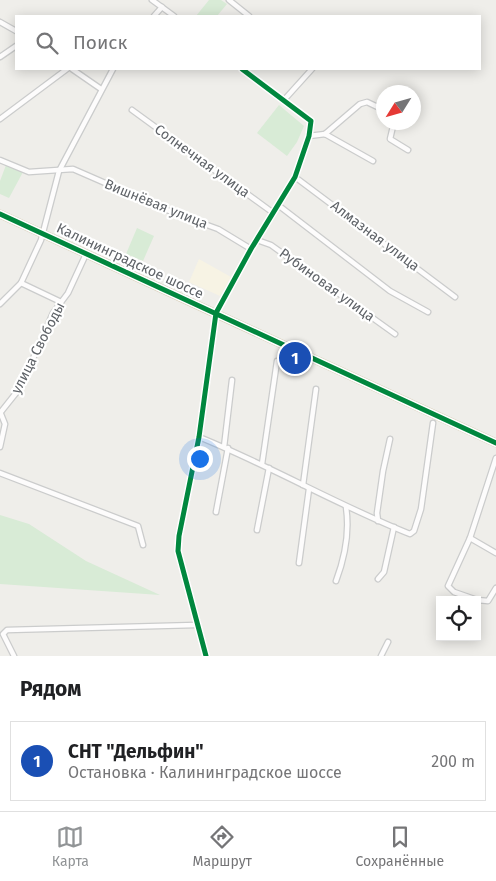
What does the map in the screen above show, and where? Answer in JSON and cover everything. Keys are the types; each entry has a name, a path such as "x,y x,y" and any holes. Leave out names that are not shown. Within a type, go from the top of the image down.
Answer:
{"main road":[{"name":"Калининградское шоссе","path":"0,214 496,443"}],"street":[{"path":"152,0 173,15"},
{"path":"229,0 248,15"},
{"path":"155,15 162,7"},
{"path":"0,22 15,30"},
{"path":"0,57 15,47"},
{"path":"0,119 66,70"},
{"path":"73,70 101,89"},
{"path":"0,304 21,283 42,233 59,171 112,70"},
{"path":"206,656 196,625 178,552 179,536 199,437 216,313 272,212 295,177 309,136 310,121 243,70"},
{"path":"284,100 311,70"},
{"path":"309,136 325,134 360,104 367,102 376,106"},
{"name":"Солнечная улица","path":"132,110 272,212"},
{"path":"392,130 390,139 408,150"},
{"path":"325,134 373,161"},
{"name":"Вишнёвая улица","path":"0,160 29,172 73,169 174,214 218,229 251,249"},
{"name":"Алмазная улица","path":"295,177 455,297"},
{"path":"278,204 390,291 428,312"},
{"name":"Рубиновая улица","path":"257,240 271,245 395,334"},
{"name":"улица Свободы","path":"1,414 20,388 53,313 68,293 86,254"},
{"path":"21,283 61,302"},
{"path":"262,464 277,361"},
{"path":"216,512 226,448 232,380"},
{"path":"303,485 316,389"},
{"path":"0,447 5,424 1,414"},
{"path":"199,437 262,464 346,508 410,534 414,531 421,509 433,423"},
{"path":"378,521 377,513 383,471 390,439"},
{"path":"466,596 454,592 448,586 470,538 496,458"},
{"path":"258,530 264,506 269,468"},
{"path":"0,473 138,526 143,545"},
{"path":"299,563 310,489"},
{"path":"336,581 344,559 349,524 346,508"},
{"path":"378,579 384,572 394,527"},
{"path":"470,538 496,552"},
{"path":"481,600 488,601 496,588"},
{"path":"14,656 3,634 8,630 196,625"},
{"path":"381,656 388,642"}],"shaded area":[{"path":"199,259 231,277 220,296 189,282"}],"green space":[{"path":"209,0 221,0 227,4 218,15 197,15"},
{"path":"279,105 304,126 297,142 287,156 257,133"},
{"path":"6,165 23,172 9,198 0,194 0,181"},
{"path":"137,228 154,236 143,261 126,254"},
{"path":"0,515 29,524 86,561 160,595 0,584"}],"cycle path":[{"path":"206,656 178,551 179,536 199,437 216,313 251,249 295,177 309,136 311,121 243,70"},
{"path":"0,214 496,443"}],"place":[{"name":"СНТ \"Дельфин\"","path":"295,358"}]}
